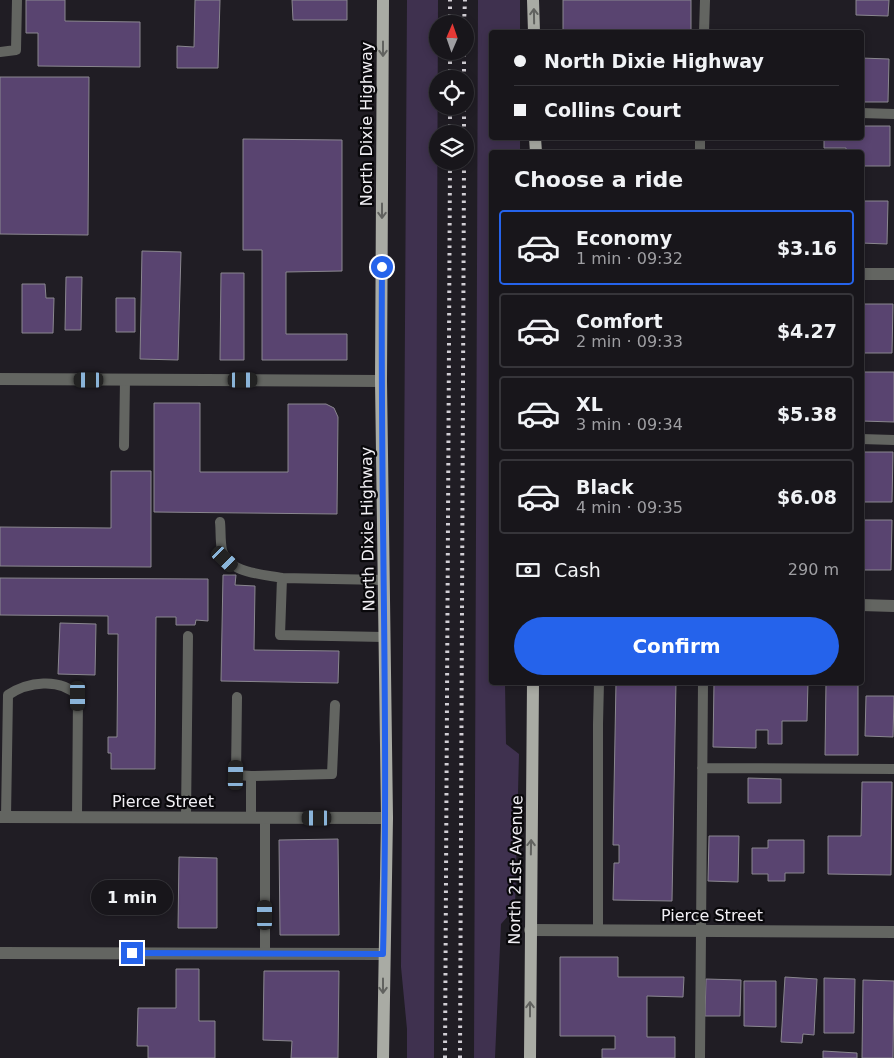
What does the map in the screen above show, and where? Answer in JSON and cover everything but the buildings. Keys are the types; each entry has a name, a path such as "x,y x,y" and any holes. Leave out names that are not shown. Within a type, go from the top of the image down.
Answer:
{"main road":[{"name":"North Dixie Highway","path":"382,1058 386,818 381,381 383,0"},
{"path":"534,0 534,30"},
{"name":"North 21st Avenue","path":"530,1058 533,685"}],"street":[{"path":"864,274 894,274"},
{"path":"0,379 381,381"},
{"path":"864,606 894,606"},
{"name":"Pierce Street","path":"3,817 386,818"},
{"name":"Pierce Street","path":"530,930 894,932"},
{"path":"0,953 383,954"}],"lane":[{"path":"0,52 16,50 17,0"},
{"path":"704,30 705,0"},
{"path":"864,113 894,114"},
{"path":"124,446 125,380"},
{"path":"864,439 894,440"},
{"path":"220,522 222,549 225,559 233,566 282,578 384,580"},
{"path":"282,578 280,635 384,637"},
{"path":"186,817 188,636"},
{"path":"3,817 8,695 18,688 36,684 64,686 78,696 77,817"},
{"path":"598,930 599,685"},
{"path":"700,1058 703,685"},
{"path":"237,698 236,775 332,774 335,705"},
{"path":"702,768 894,769"},
{"path":"251,776 251,818"},
{"path":"265,818 265,954"}],"shaded area":[{"path":"407,0 438,0 438,15 429,15 429,60 438,60 438,70 429,70 429,115 438,115 438,125 429,125 429,170 437,170 434,1058 407,1058 407,1029 401,967"},
{"path":"478,0 520,0 520,30 489,30 489,140 520,140 520,150 489,150 489,685 505,685 506,744 519,754 515,908 501,924 495,1058 474,1058"}],"railway":[{"path":"450,0 450,15"},
{"path":"464,15 465,0"},
{"path":"450,60 450,70"},
{"path":"464,60 464,70"},
{"path":"450,115 450,125"},
{"path":"464,115 464,125"},
{"path":"445,1058 450,170"},
{"path":"460,1058 464,170"}],"route":[{"path":"132,953 383,954 386,818 381,381 382,267"}]}
